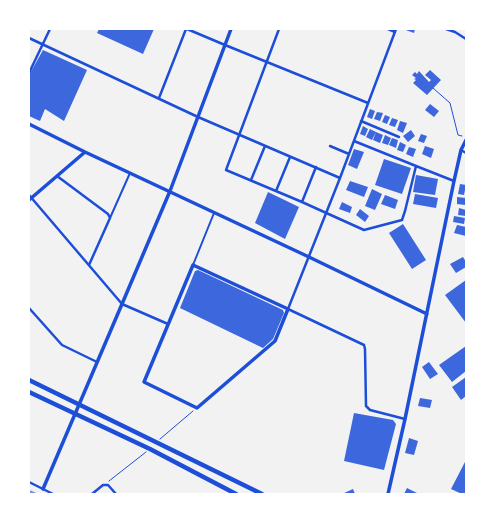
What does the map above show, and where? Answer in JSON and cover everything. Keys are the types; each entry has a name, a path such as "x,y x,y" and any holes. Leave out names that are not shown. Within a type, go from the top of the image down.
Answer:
{"highway":[{"path":"29,380 262,494"},
{"path":"29,392 150,449 236,494"}],"street":[{"path":"29,73 50,29"},
{"path":"159,98 186,29 368,103"},
{"path":"43,489 170,191 231,29"},
{"path":"279,29 226,170 364,230 402,220 416,166"},
{"path":"214,213 144,382 197,408 276,341 396,30 388,29"},
{"path":"446,29 455,32 466,40"},
{"path":"29,38 198,117 340,178"},
{"path":"361,122 399,137"},
{"path":"29,124 426,314"},
{"path":"388,494 454,181 461,150 466,139"},
{"path":"354,141 454,181"},
{"path":"251,180 265,146"},
{"path":"330,146 349,154"},
{"path":"461,150 466,153"},
{"path":"85,152 30,197 122,304 169,324"},
{"path":"276,191 290,157"},
{"path":"302,202 316,168"},
{"path":"89,265 130,173"},
{"path":"57,176 108,214 110,218"},
{"path":"193,265 364,346 366,406 370,410 405,419"},
{"path":"30,310 62,346 97,362"},
{"path":"29,482 53,494"},
{"path":"92,494 103,485 108,485 116,494"}],"path":[{"path":"433,88 450,103 458,135 466,139"},
{"path":"157,442 197,408"},
{"path":"103,485 150,449"}],"building":[{"path":"99,29 154,29 143,54 97,33"},
{"path":"403,29 415,29 414,33"},
{"path":"43,50 87,70 64,121 45,109 40,121 29,116 29,75"},
{"path":"430,70 441,80 427,95 413,83 416,80 414,79 416,78 412,75 415,72 417,74 419,71 429,82 431,80 425,75"},
{"path":"430,104 439,111 434,117 425,110"},
{"path":"370,109 375,111 372,119 367,117"},
{"path":"377,112 383,113 380,121 374,119"},
{"path":"385,115 390,117 387,124 382,122"},
{"path":"392,118 398,120 395,127 389,125"},
{"path":"400,121 407,123 403,133 397,130"},
{"path":"363,126 368,129 365,136 360,134"},
{"path":"370,129 376,132 372,140 366,137"},
{"path":"411,130 415,136 408,142 403,136"},
{"path":"376,132 383,135 380,143 373,140"},
{"path":"421,134 427,136 424,143 418,141"},
{"path":"385,135 391,138 388,145 382,143"},
{"path":"392,138 398,140 396,148 389,145"},
{"path":"400,142 406,145 403,152 397,150"},
{"path":"425,146 434,149 431,158 422,154"},
{"path":"409,147 416,149 413,157 406,154"},
{"path":"354,149 364,152 357,169 348,165"},
{"path":"384,159 411,168 402,194 375,185"},
{"path":"416,175 438,179 435,195 413,192"},
{"path":"350,181 368,187 364,197 346,190"},
{"path":"460,184 466,185 464,195 458,194"},
{"path":"372,189 382,194 375,210 365,206"},
{"path":"268,192 299,207 285,239 255,223"},
{"path":"415,194 438,198 436,208 413,204"},
{"path":"385,195 398,200 395,209 381,204"},
{"path":"457,197 466,198 465,205 457,204"},
{"path":"342,202 352,207 350,213 339,209"},
{"path":"459,208 466,210 466,216 458,215"},
{"path":"360,209 369,216 365,222 356,215"},
{"path":"454,216 465,218 464,224 453,222"},
{"path":"403,224 426,260 412,269 389,233"},
{"path":"457,225 466,227 466,236 454,233"},
{"path":"463,257 466,262 466,267 456,273 450,264"},
{"path":"198,270 283,310 284,313 273,339 263,348 180,308 195,271"},
{"path":"466,280 466,323 445,295"},
{"path":"466,346 466,371 452,382 439,365"},
{"path":"429,362 438,374 430,379 422,367"},
{"path":"466,377 466,396 461,400 452,387"},
{"path":"420,398 432,400 430,408 418,406"},
{"path":"354,413 393,420 396,424 384,470 344,461"},
{"path":"409,438 418,441 414,455 405,453"},
{"path":"466,460 466,494 462,494 451,489"},
{"path":"407,488 419,494 404,494"},
{"path":"353,489 355,494 342,494"}],"railway":[{"path":"29,491 36,494"}]}
